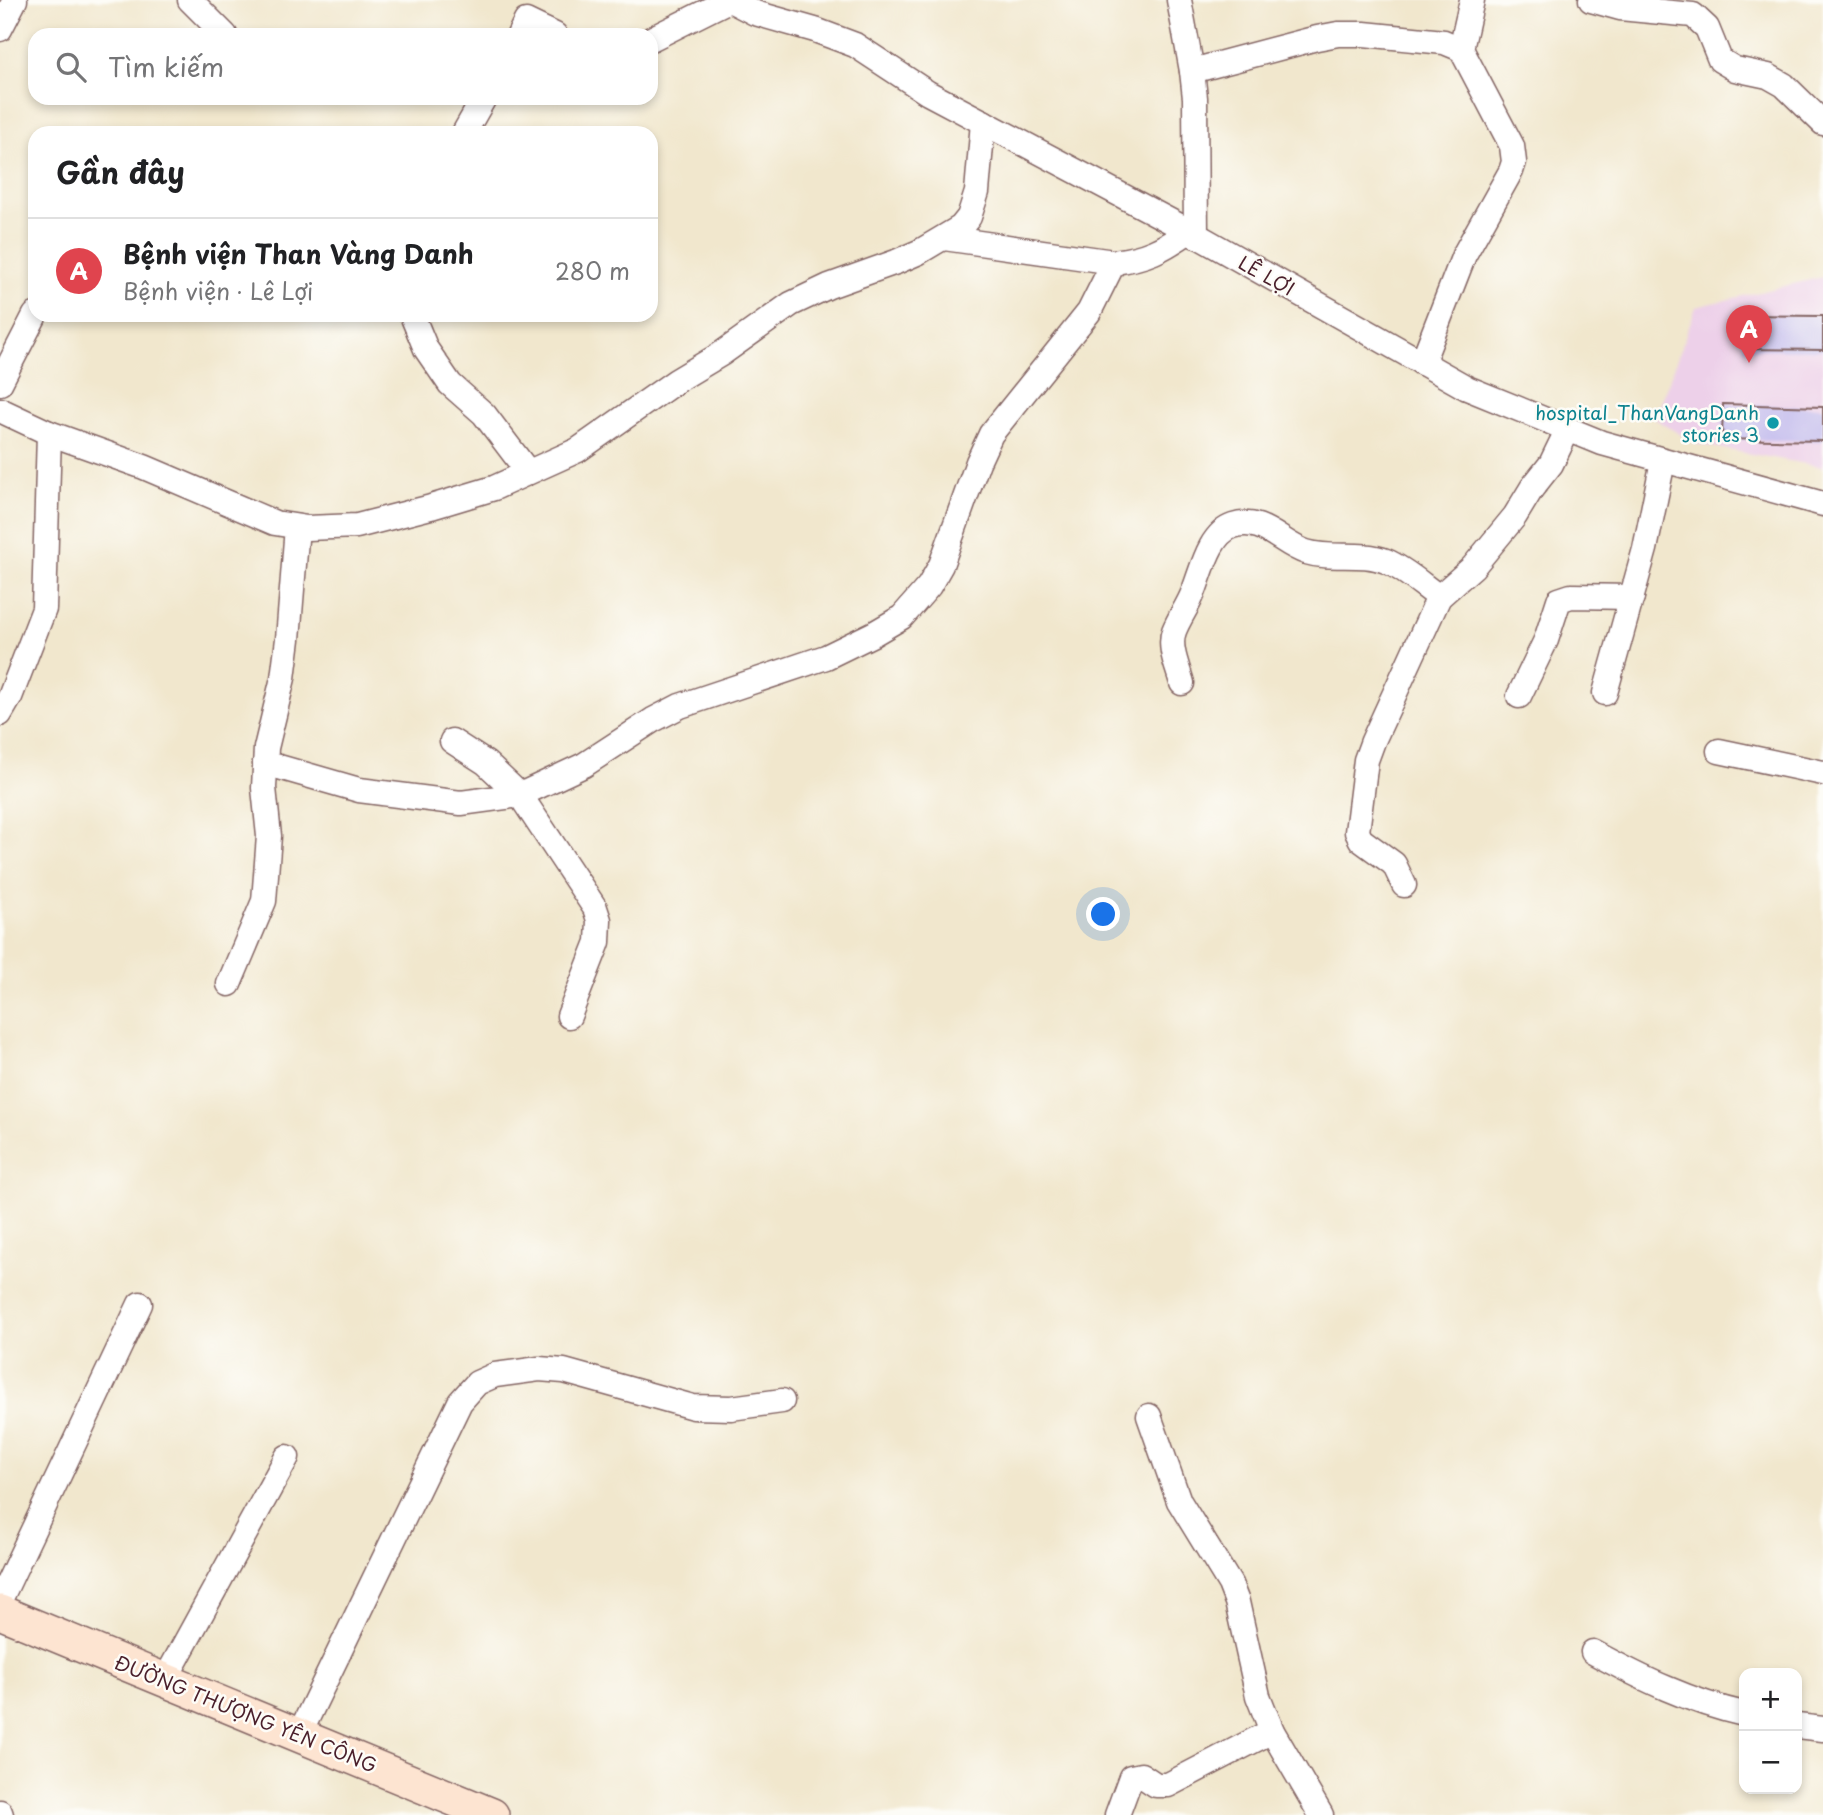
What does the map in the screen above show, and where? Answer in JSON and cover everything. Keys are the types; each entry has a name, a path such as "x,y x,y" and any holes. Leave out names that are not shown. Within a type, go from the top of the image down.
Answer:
{"main road":[{"name":"ĐƯỜNG THƯỢNG YÊN CÔNG","path":"0,1612 492,1815"}],"street":[{"path":"0,29 15,0"},
{"path":"190,0 218,28"},
{"path":"658,36 729,0"},
{"name":"LÊ LỢI","path":"729,0 754,13 815,30 855,45 928,93 1192,234 1467,388 1602,443 1823,504"},
{"path":"944,238 1114,262 1140,258 1192,234 1192,71 1179,0"},
{"path":"1461,49 1472,0"},
{"path":"1591,0 1620,8 1693,15 1707,28 1720,60 1735,69 1768,76 1784,85 1823,123"},
{"path":"523,28 526,22 539,28"},
{"path":"1192,71 1338,34 1444,42 1461,49 1512,146 1514,162 1464,255 1422,363"},
{"path":"468,126 480,105"},
{"path":"0,410 49,433 144,467 261,518 297,527 328,528 382,521 494,488 578,450 791,304 821,289 896,262 944,238 969,217 977,192 983,122"},
{"path":"265,763 359,790 461,803 520,796 584,765 653,720 680,706 826,657 873,635 902,617 929,586 941,565 978,461 991,434 1089,312 1114,262"},
{"path":"0,383 31,322"},
{"path":"415,322 426,349 450,384 484,414 528,472"},
{"path":"1404,885 1394,864 1361,840 1357,827 1370,751 1439,597 1473,567 1516,516 1532,488 1551,464 1568,429"},
{"path":"0,714 10,696 44,608 49,433"},
{"path":"1605,693 1645,549 1663,461"},
{"path":"1182,683 1174,657 1172,633 1189,602 1214,540 1222,531 1233,526 1247,523 1258,525 1305,551 1382,560 1396,566 1439,597"},
{"path":"229,985 264,901 269,836 265,810 265,763 288,639 297,527"},
{"path":"1519,696 1546,640 1559,600 1572,596 1632,597"},
{"path":"452,741 486,763 520,796 595,908 599,920 598,942 569,1016"},
{"path":"1719,751 1823,773"},
{"path":"0,1600 140,1304"},
{"path":"299,1735 460,1402 477,1383 495,1375 539,1368 564,1371 693,1407 731,1408 782,1401"},
{"path":"1149,1416 1179,1501 1230,1584 1237,1602 1258,1696 1272,1731 1321,1815"},
{"path":"165,1680 287,1457"},
{"path":"1593,1652 1636,1676 1692,1699 1739,1713"},
{"path":"1802,1727 1823,1729"},
{"path":"1117,1815 1131,1777 1141,1775 1156,1785 1168,1785 1272,1731"}],"shaded area":[{"path":"1823,277 1823,467 1696,444 1655,419 1696,307"}],"building":[{"name":"hospital_ThanVangDanh stories 3","path":"1738,315 1823,316 1823,350 1744,349"},
{"name":"hospital_ThanVangDanh stories 3","path":"1723,404 1823,407 1823,441 1722,439"}],"place":[{"name":"Bệnh viện Than Vàng Danh","path":"1749,363"},
{"name":"hospital_ThanVangDanh stories 3","path":"1773,423"}]}
